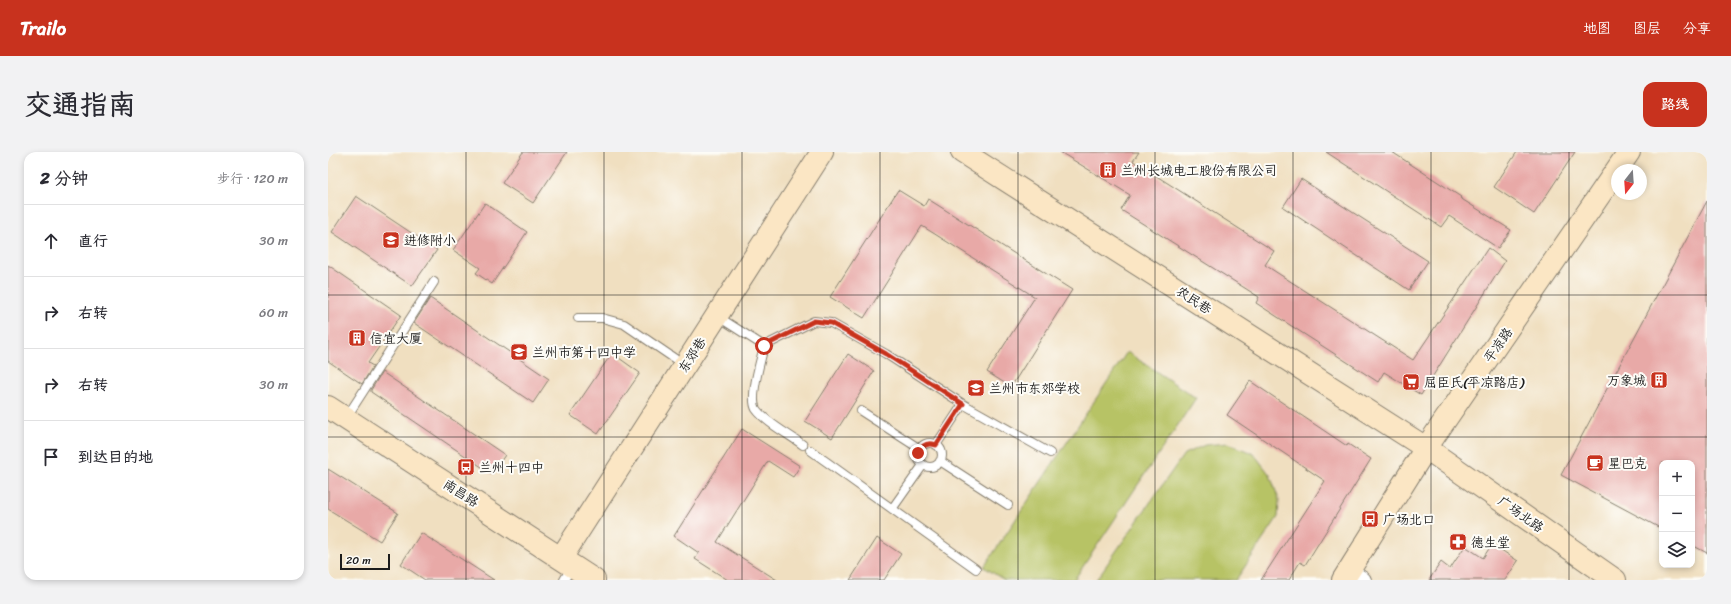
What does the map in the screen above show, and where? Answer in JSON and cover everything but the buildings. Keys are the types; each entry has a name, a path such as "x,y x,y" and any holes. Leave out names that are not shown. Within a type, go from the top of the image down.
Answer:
{"street":[{"name":"东郊巷","path":"566,568 685,365 822,152"},
{"name":"农民巷","path":"962,152 1426,448"},
{"name":"平凉路","path":"1352,577 1426,448 1629,152"},
{"name":"南昌路","path":"337,413 566,568 594,580"},
{"name":"广场北路","path":"1426,448 1616,580"}],"lane":[{"path":"337,413 434,282"},
{"path":"717,316 764,346"},
{"path":"578,318 602,318 624,324 685,365"},
{"path":"764,346 814,321 831,323 886,354 963,404 1050,453"},
{"path":"764,346 753,399 756,409 767,419 803,445"},
{"path":"936,445 963,404"},
{"path":"861,411 920,449"},
{"path":"936,445 928,444 920,449 918,457 924,465 932,466 940,462"},
{"path":"936,445 941,453 940,462"},
{"path":"810,450 976,569"},
{"path":"940,462 1008,505"},
{"path":"892,509 924,465"}],"green space":[{"path":"1127,352 1196,398 1074,580 1004,580 984,567"},
{"path":"1228,443 1254,454 1270,475 1279,500 1278,517 1236,580 1096,580 1184,454 1205,445"}],"place":[{"name":"兰州长城电工股份有限公司","path":"1108,170"},
{"name":"进修附小","path":"391,240"},
{"name":"信宜大厦","path":"357,338"},
{"name":"兰州市第十四中学","path":"519,352"},
{"name":"万象城","path":"1659,380"},
{"name":"屈臣氏(平凉路店)","path":"1411,382"},
{"name":"兰州市东郊学校","path":"976,388"},
{"name":"星巴克","path":"1595,463"},
{"name":"兰州十四中","path":"466,467"},
{"name":"广场北口","path":"1370,519"},
{"name":"德生堂","path":"1458,542"}],"route":[{"path":"764,346 814,321 831,323 886,354 963,404 936,445 928,444 923,446 918,453"}]}
